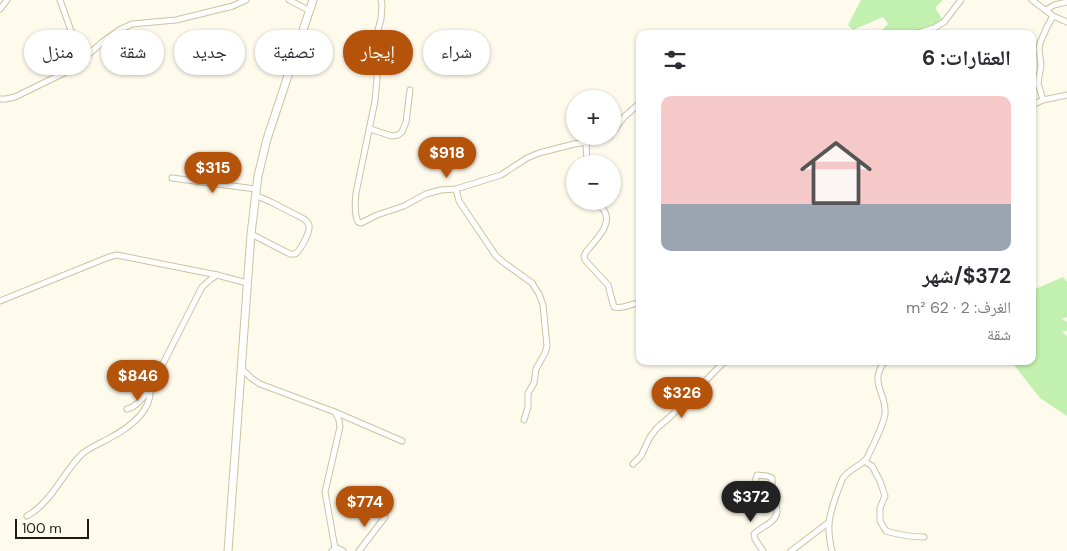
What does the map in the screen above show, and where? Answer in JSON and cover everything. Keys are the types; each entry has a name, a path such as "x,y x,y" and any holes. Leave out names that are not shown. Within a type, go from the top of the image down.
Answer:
{"main road":[{"path":"228,551 247,283 256,192 267,139 314,0"}],"street":[{"path":"0,9 7,0"},
{"path":"60,0 72,30"},
{"path":"91,53 119,30 132,24 176,20 233,6 246,0"},
{"path":"289,0 310,11"},
{"path":"381,0 381,19 375,42 377,78 370,129 364,148 356,192 356,219 358,222 361,223 376,215 404,206 426,194 456,189 505,173 533,155 574,145"},
{"path":"927,30 941,24 948,18 961,0"},
{"path":"1032,0 1053,16 1067,22"},
{"path":"1046,10 1054,5 1067,2"},
{"path":"1043,100 1038,83 1041,65 1039,50 1040,43 1053,16"},
{"path":"0,99 6,100 15,97 60,75"},
{"path":"370,129 392,136 402,132 406,122 410,90"},
{"path":"1036,103 1067,95"},
{"path":"621,121 636,106"},
{"path":"172,178 256,192 304,219 309,228 300,250 295,254 290,254 251,234"},
{"path":"456,189 459,201 496,256 532,283 537,289 541,300 547,346 536,369 534,383 528,393 528,406 524,420"},
{"path":"603,210 607,220 604,228 586,252 585,260 608,285 614,307 620,308 636,303"},
{"path":"0,301 117,255 217,275 247,283"},
{"path":"128,409 135,406 150,388 202,287 217,275"},
{"path":"633,464 641,456 650,437 657,428 721,365"},
{"path":"832,551 828,523 843,478 864,461 869,454 884,416 885,407 878,386 880,368 882,365"},
{"path":"241,368 260,384 335,412 402,441"},
{"path":"28,516 39,508 52,493 76,460 85,452 126,428 142,413 150,400 150,388"},
{"path":"335,412 340,427 326,492 334,550 337,548 343,551"},
{"path":"864,461 872,466 880,480 884,496 880,508 880,521 886,531 924,537"},
{"path":"754,486 757,475 772,478 773,497 778,511 775,518 754,534 754,539 763,551"},
{"path":"359,551 385,517"},
{"path":"791,551 828,523"}],"green space":[{"path":"861,0 943,0 935,8 943,20 939,24 923,30 882,30 888,24 883,17 853,30 848,25"},
{"path":"1063,277 1067,282 1067,317 1062,319 1067,322 1067,331 1062,332 1067,336 1067,416 1040,398 1014,365 1036,365 1036,289"}]}
